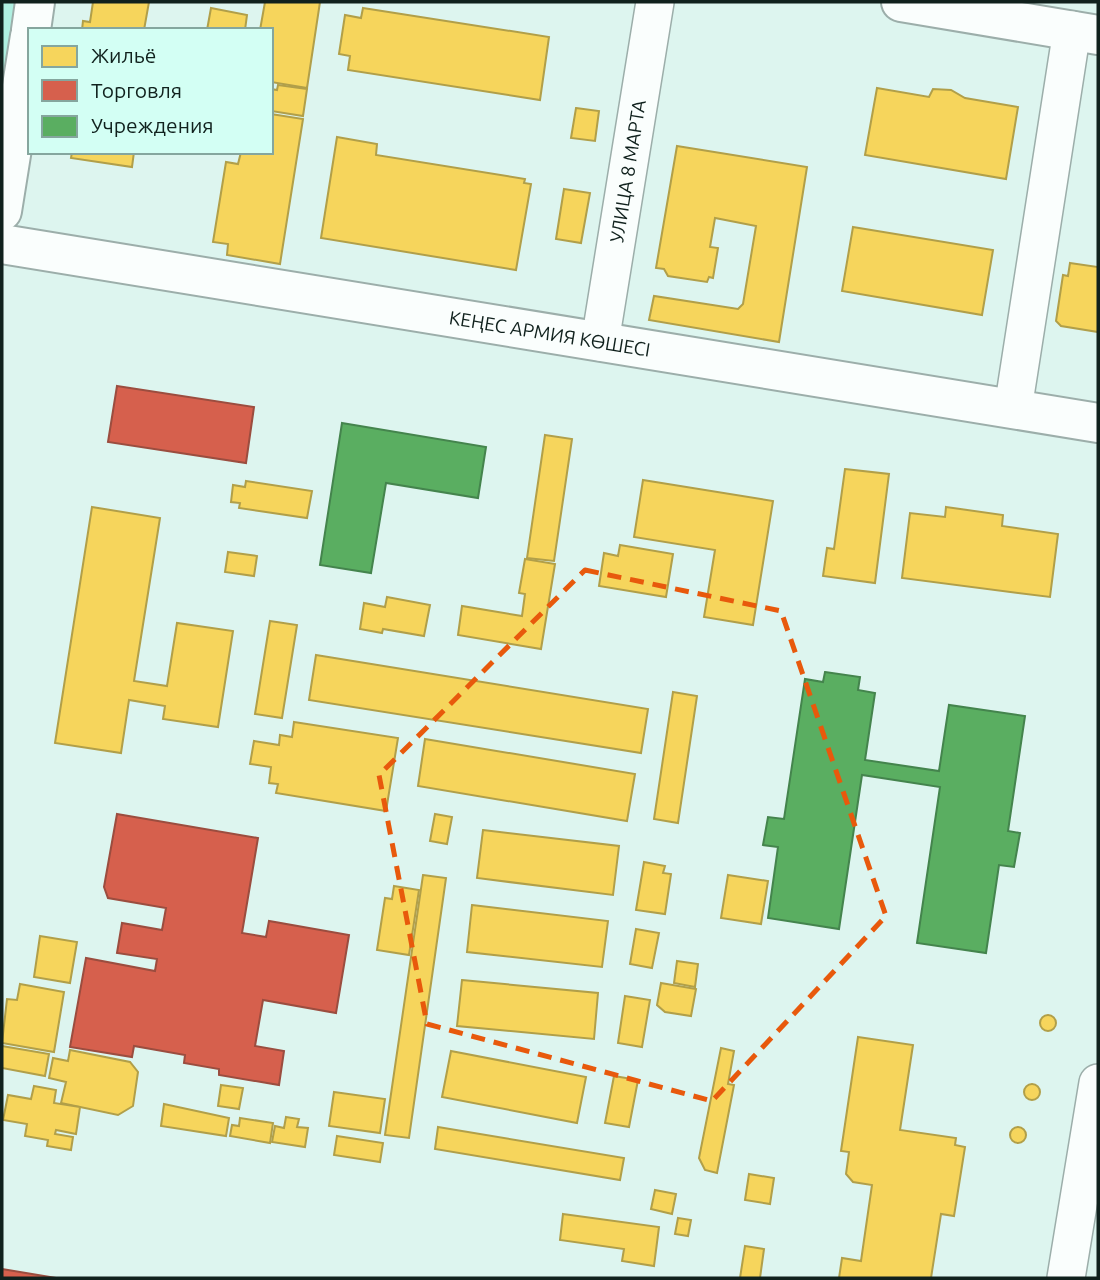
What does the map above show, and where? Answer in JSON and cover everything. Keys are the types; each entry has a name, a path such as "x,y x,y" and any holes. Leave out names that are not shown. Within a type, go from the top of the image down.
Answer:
{"main road":[{"path":"31,28 35,2"},
{"path":"901,2 968,7 1085,33"},
{"path":"2,211 28,48"},
{"name":"КЕҢЕС АРМИЯ КӨШЕСІ","path":"2,244 1098,423"}],"street":[{"name":"УЛИЦА 8 МАРТА","path":"600,342 654,2"},
{"path":"1013,409 1085,33"},
{"path":"1066,1278 1098,1083"}],"highlighted area":[{"path":"585,570 781,611 886,916 712,1101 427,1024 379,775"}],"green space":[{"path":"2,2 22,2 2,134"}],"building: Жильё":[{"path":"93,2 149,2 144,28 82,28 83,21 90,22"},
{"path":"265,2 320,2 307,88 273,82 273,28 260,28"},
{"path":"211,8 247,15 245,28 207,28"},
{"path":"363,8 549,37 540,100 348,70 350,56 339,54 345,15 361,18"},
{"path":"278,85 307,89 303,116 273,111 273,89 277,90"},
{"path":"877,88 929,97 933,89 951,90 965,98 1018,107 1006,179 865,155"},
{"path":"576,108 599,111 595,141 571,138"},
{"path":"273,114 303,119 280,264 227,255 228,244 213,242 226,162 238,164 240,154 273,154"},
{"path":"337,137 377,144 376,155 525,179 524,183 531,184 516,270 321,238"},
{"path":"677,146 807,167 779,342 649,320 654,296 738,309 743,304 756,226 715,218 710,247 718,248 713,278 709,277 707,282 668,276 664,269 656,268"},
{"path":"72,154 134,154 132,167 71,158"},
{"path":"564,189 590,193 581,243 556,239"},
{"path":"853,227 993,250 982,315 842,291"},
{"path":"1070,263 1098,267 1098,332 1061,326 1056,321 1063,275 1068,276"},
{"path":"545,435 572,439 554,561 527,558"},
{"path":"845,469 889,474 875,583 823,576 827,548 834,549"},
{"path":"643,480 773,501 753,625 704,617 715,550 634,537"},
{"path":"246,481 312,491 307,518 239,508 240,503 231,502 233,485 245,487"},
{"path":"92,507 160,518 134,681 167,686 177,623 233,631 218,727 163,719 165,706 129,700 121,753 55,743"},
{"path":"946,507 1003,515 1002,526 1058,534 1050,597 902,578 910,513 945,517"},
{"path":"620,545 673,554 666,597 599,586 604,553 618,556"},
{"path":"228,552 257,556 254,576 225,572"},
{"path":"525,559 555,564 541,649 458,635 462,606 522,616 525,594 519,593"},
{"path":"387,597 430,605 424,636 383,629 382,633 360,629 364,603 385,607"},
{"path":"270,621 297,625 282,718 255,714"},
{"path":"316,655 648,709 641,753 309,700"},
{"path":"673,692 697,696 678,823 654,819"},
{"path":"294,722 398,738 386,811 276,793 278,784 269,783 271,767 250,764 254,741 279,745 280,735 292,737"},
{"path":"425,739 635,774 627,821 418,786"},
{"path":"435,814 452,817 447,844 430,841"},
{"path":"483,830 619,846 613,895 477,878"},
{"path":"644,862 665,866 663,873 671,874 665,914 636,910"},
{"path":"423,875 446,878 409,1138 385,1135"},
{"path":"728,875 768,881 761,924 721,918"},
{"path":"394,886 419,890 409,955 377,950 385,898 392,899"},
{"path":"472,905 608,921 602,967 467,952"},
{"path":"636,929 659,933 652,968 630,964"},
{"path":"40,936 77,942 70,983 34,977"},
{"path":"677,961 698,964 695,987 674,983"},
{"path":"462,980 598,993 594,1039 457,1026"},
{"path":"661,983 696,989 691,1016 665,1012 657,1005"},
{"path":"20,984 64,992 54,1052 2,1043 7,999 17,1000"},
{"path":"625,996 650,1000 642,1047 618,1043"},
{"path":"1048,1015 1056,1023 1048,1031 1040,1023"},
{"path":"858,1037 913,1045 900,1130 956,1138 955,1145 965,1147 954,1216 941,1214 931,1278 839,1278 842,1258 861,1261 872,1185 853,1182 846,1174 849,1152 841,1151"},
{"path":"2,1046 49,1054 45,1076 2,1068"},
{"path":"721,1048 734,1051 728,1084 734,1085 717,1173 705,1170 699,1158"},
{"path":"70,1050 130,1062 138,1072 133,1106 118,1115 61,1103 66,1082 49,1078 53,1058 68,1061"},
{"path":"451,1051 586,1077 577,1123 442,1097"},
{"path":"614,1076 638,1080 629,1127 605,1123"},
{"path":"1032,1084 1040,1092 1032,1100 1024,1092"},
{"path":"221,1085 243,1088 239,1109 218,1106"},
{"path":"34,1086 56,1090 54,1103 80,1107 76,1134 56,1130 55,1134 73,1137 71,1150 47,1146 48,1140 25,1136 27,1124 3,1120 8,1095 31,1099"},
{"path":"334,1092 385,1099 380,1133 329,1126"},
{"path":"164,1104 229,1118 226,1136 161,1126"},
{"path":"286,1117 299,1119 297,1127 308,1128 305,1147 272,1142 275,1126 284,1128"},
{"path":"240,1118 273,1123 270,1143 230,1136 232,1125 239,1126"},
{"path":"438,1127 624,1158 620,1180 435,1149"},
{"path":"1018,1127 1026,1135 1018,1143 1010,1135"},
{"path":"337,1136 383,1143 380,1162 334,1155"},
{"path":"749,1174 774,1178 770,1204 745,1200"},
{"path":"655,1190 676,1194 672,1214 651,1209"},
{"path":"563,1214 659,1227 654,1266 622,1261 624,1249 560,1240"},
{"path":"678,1218 691,1220 688,1236 675,1234"},
{"path":"745,1246 764,1249 760,1278 740,1278"}],"building: Торговля":[{"path":"117,386 254,407 246,463 108,442"},
{"path":"117,814 258,838 242,933 266,937 269,921 349,935 336,1013 263,1000 255,1046 284,1051 279,1085 219,1075 219,1069 184,1063 185,1055 134,1046 132,1057 70,1047 86,958 155,971 157,959 117,953 122,923 162,930 166,908 108,898 104,887"},
{"path":"2,1269 56,1278 2,1278"}],"building: Учреждения":[{"path":"342,423 486,447 478,498 386,483 371,573 320,565"},
{"path":"825,672 860,677 858,690 875,693 865,760 939,771 949,705 1025,716 1008,831 1020,833 1014,867 999,865 986,953 917,943 940,787 862,775 839,929 768,918 778,847 763,845 768,817 784,819 805,679 823,682"}]}
